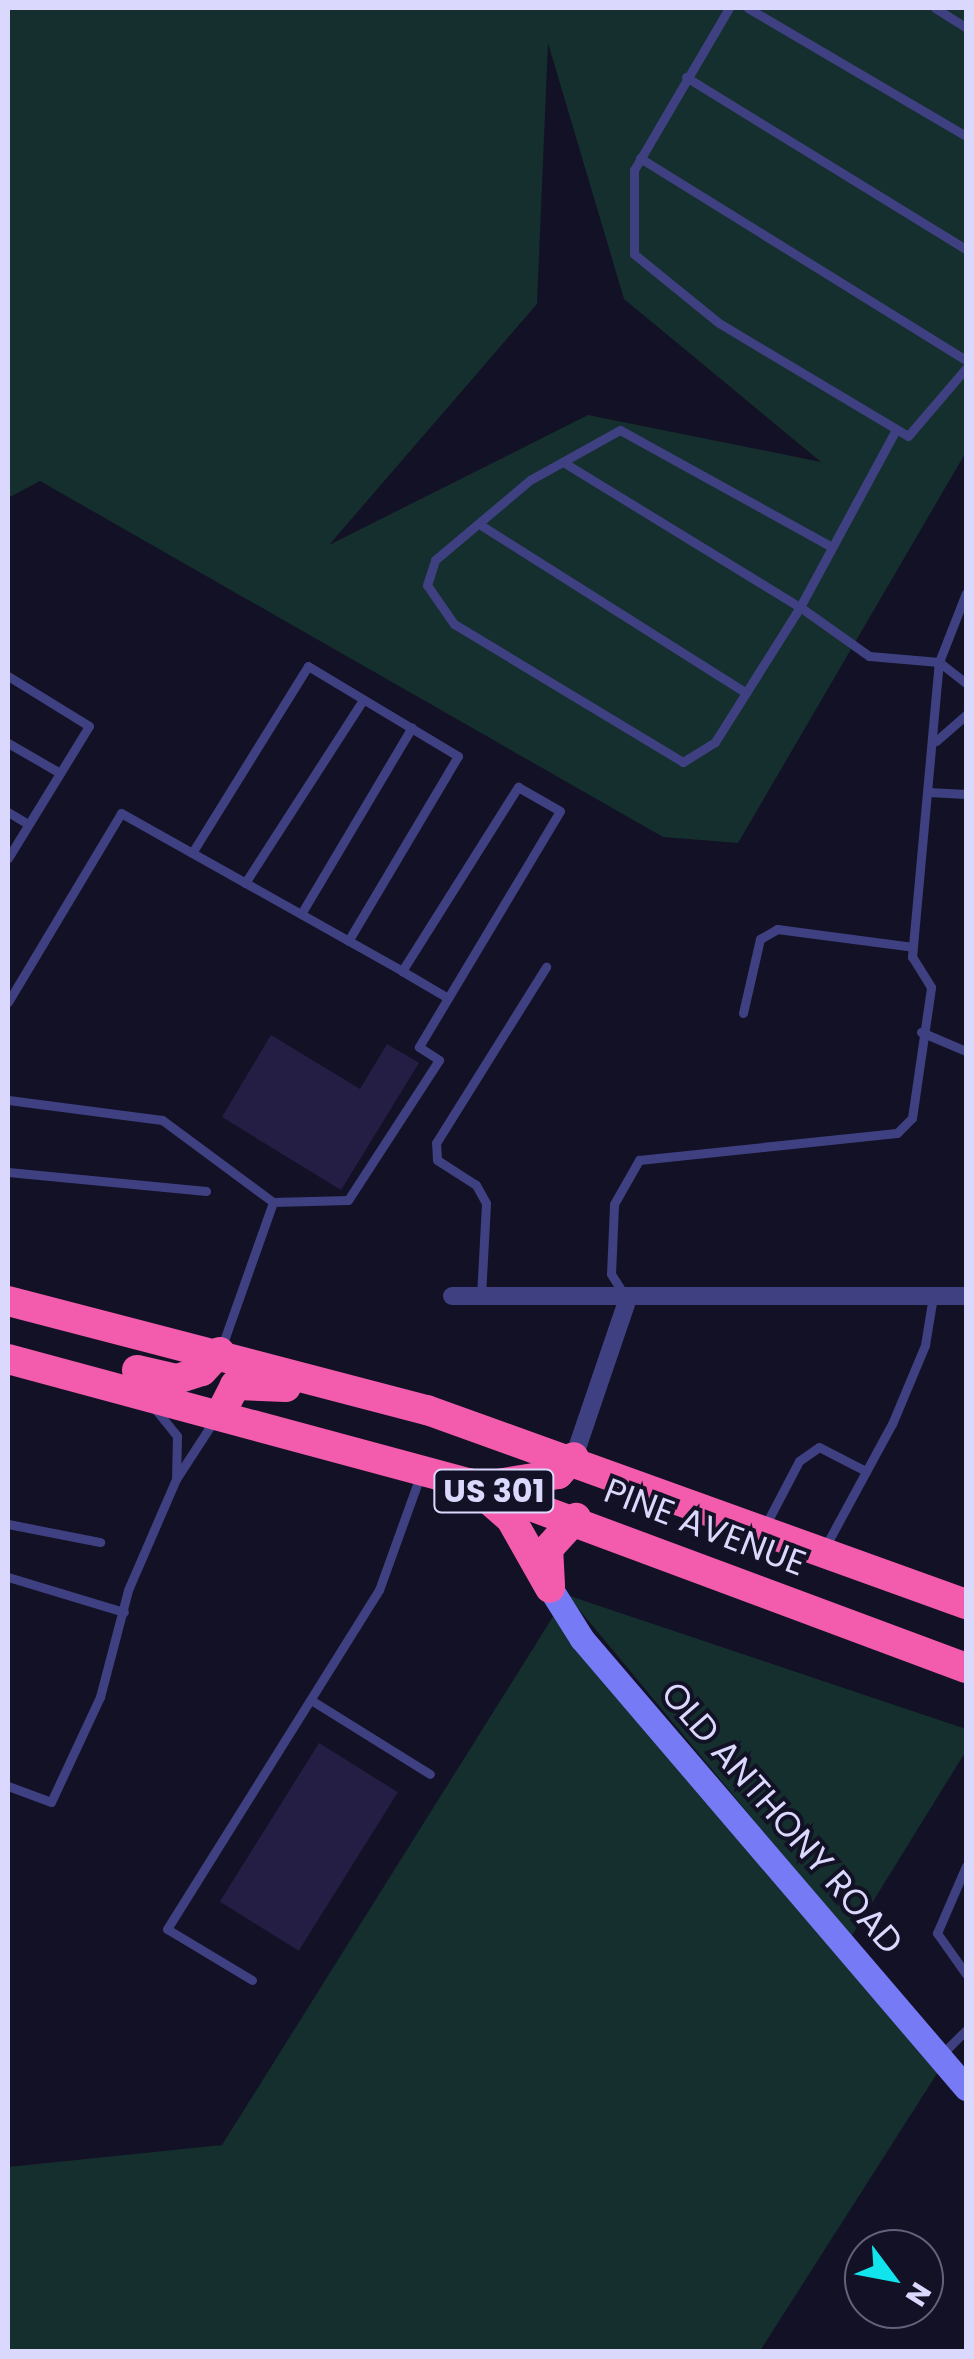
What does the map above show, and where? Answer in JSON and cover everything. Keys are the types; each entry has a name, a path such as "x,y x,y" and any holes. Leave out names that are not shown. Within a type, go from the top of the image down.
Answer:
{"highway":[{"name":"PINE AVENUE","path":"8,1301 220,1352 427,1410 765,1526 966,1604"},
{"path":"8,1340 177,1378 202,1372 220,1352"},
{"name":"PINE AVENUE","path":"8,1359 222,1412 469,1483 576,1518 966,1668"},
{"path":"222,1412 235,1385 262,1380 392,1420 427,1410"},
{"path":"469,1483 527,1484 574,1458"},
{"path":"469,1483 511,1519 550,1588"},
{"path":"550,1588 548,1549 576,1518"}],"street":[{"path":"452,1296 966,1296"},
{"path":"574,1458 628,1298"},
{"name":"OLD ANTHONY ROAD","path":"550,1588 582,1639 966,2088"}],"lane":[{"path":"640,158 966,364 932,416 908,436 895,432 646,271 634,254 640,158 730,8"},
{"path":"748,8 966,136"},
{"path":"936,8 966,27"},
{"path":"686,77 966,249"},
{"path":"830,546 636,432 620,430 563,462 479,524 435,560 426,585 433,603 557,693 683,762 714,742 800,607 895,432"},
{"path":"563,462 800,607 869,656 939,662 966,682"},
{"path":"479,524 746,692"},
{"path":"628,1298 612,1280 612,1228 632,1166 654,1156 750,1155 897,1133 912,1118 921,1032 932,980 913,962 913,946 936,741 939,662 966,593"},
{"path":"192,853 308,666 458,756 348,941"},
{"path":"8,676 89,726 8,858"},
{"path":"245,883 363,700"},
{"path":"936,741 966,715"},
{"path":"301,914 412,727"},
{"path":"8,743 60,773"},
{"path":"8,1100 162,1120 272,1202 348,1200 439,1060 419,1048 560,811 518,787 402,971"},
{"path":"928,792 966,794"},
{"path":"8,812 28,824"},
{"path":"8,1002 121,813 448,998"},
{"path":"742,1012 760,939 777,929 913,946"},
{"path":"481,1296 486,1204 476,1185 437,1160 436,1143 546,967"},
{"path":"921,1032 966,1050"},
{"path":"8,1172 206,1192"},
{"path":"220,1352 272,1202"},
{"path":"824,1549 866,1471 925,1345 933,1296"},
{"path":"131,1389 176,1436 176,1479"},
{"path":"8,1800 10,1787 51,1802 100,1696 124,1612 176,1479 222,1412"},
{"path":"765,1526 799,1461 819,1447 866,1471"},
{"path":"252,1980 167,1929 379,1590 422,1469"},
{"path":"8,1524 100,1542"},
{"path":"8,1577 124,1612"},
{"path":"311,1700 430,1774"},
{"path":"966,1866 937,1933 966,1974"},
{"path":"939,2056 966,2030"}],"green space":[{"path":"8,8 966,8 966,452 738,843 663,837 40,481 8,498","holes":["548,43 624,299 821,462 588,415 329,545 537,304"]},
{"path":"567,1595 966,1729 966,1751 851,1937"},
{"path":"554,1615 938,2072 760,2351 8,2352 8,2167 222,2145"}],"building":[{"path":"271,1035 360,1089 387,1044 419,1063 341,1190 222,1117"},
{"path":"319,1743 398,1792 299,1951 220,1902"}]}
